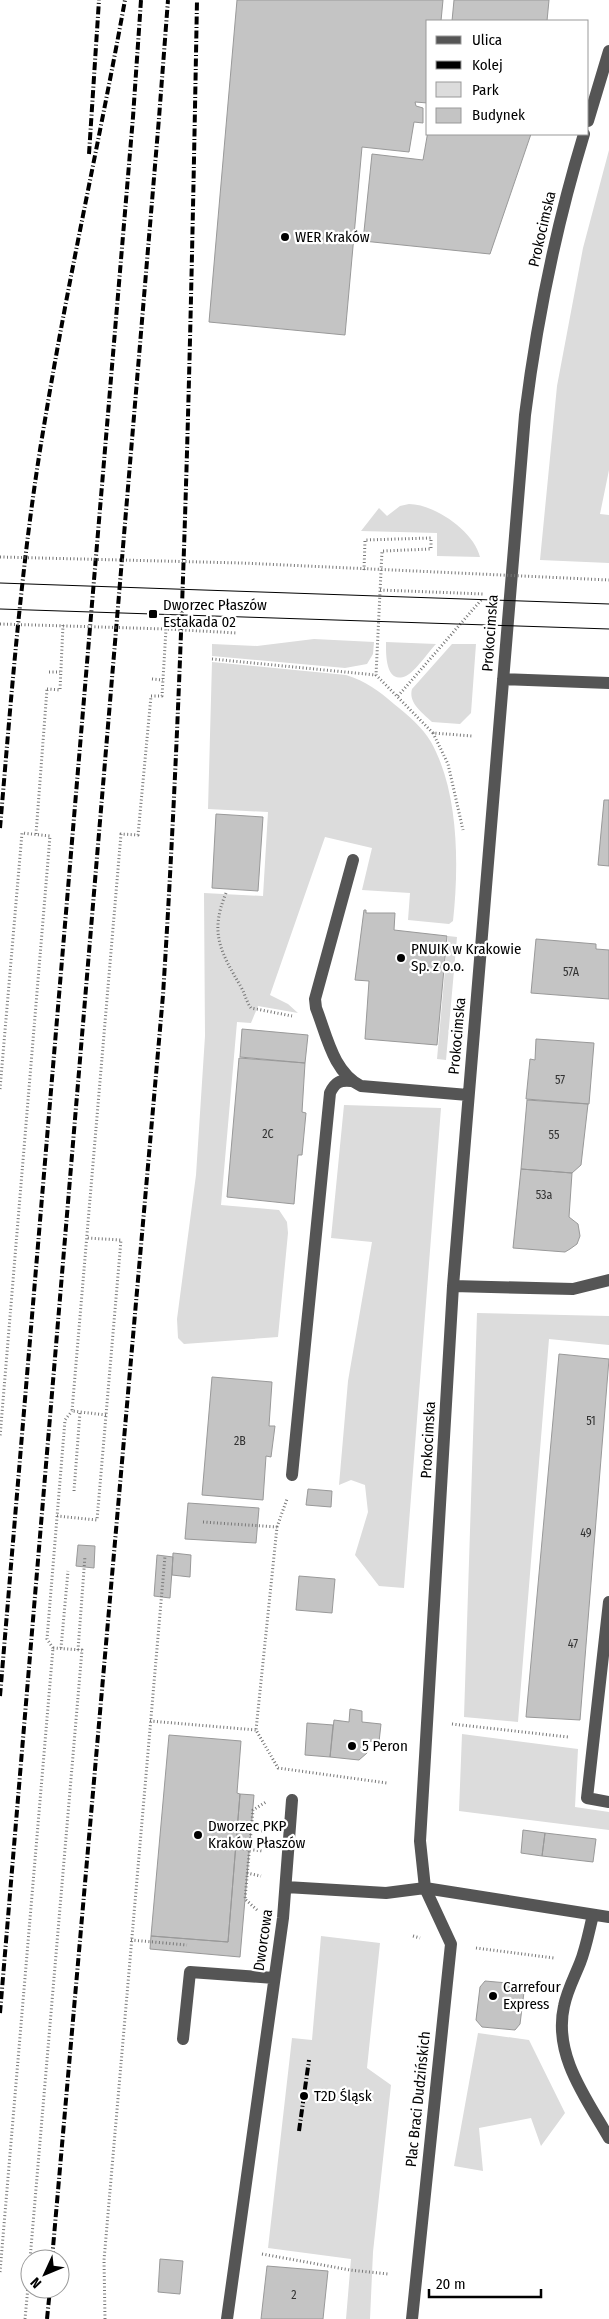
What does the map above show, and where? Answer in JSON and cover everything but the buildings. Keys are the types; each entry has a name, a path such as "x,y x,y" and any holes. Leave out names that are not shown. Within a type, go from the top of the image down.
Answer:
{"street":[{"path":"589,118 609,51"},
{"name":"Prokocimska","path":"425,1888 420,1832 453,1286 516,506 530,372 555,239 584,135"},
{"path":"503,679 609,683"},
{"path":"353,860 315,999 316,1008 334,1056 341,1070 351,1081 361,1086 468,1095"},
{"path":"292,1475 330,1093 334,1085 340,1080 351,1081"},
{"path":"453,1286 573,1289 609,1280"},
{"path":"609,1602 587,1798 609,1802"},
{"name":"Dworcowa","path":"227,2319 286,1887 292,1800"},
{"path":"286,1887 386,1893 425,1888 592,1915 609,1916"},
{"name":"Plac Braci Dudzińskich","path":"412,2319 451,1944 425,1888"},
{"path":"592,1915 581,1962 569,1988 563,2008 562,2030 566,2059 609,2138"},
{"path":"182,2039 190,1972 274,1978"}],"path":[{"path":"364,570 365,540 431,538 431,549 382,550 376,675"},
{"path":"0,557 232,563 609,580"},
{"path":"380,590 486,594 398,696"},
{"path":"0,624 238,633"},
{"path":"36,834 48,689 60,690 62,625"},
{"path":"0,2272 53,1648 47,1640 65,1420 72,1411 121,834 138,835 151,696 162,696 166,629"},
{"path":"212,659 376,675 433,733 448,764 465,838"},
{"path":"48,672 60,672"},
{"path":"152,679 163,680"},
{"path":"433,733 475,736"},
{"path":"0,1089 22,833 50,836 1,1405 0,1437"},
{"path":"226,893 220,909 218,924 220,948 225,962 242,989 251,1008 293,1017"},
{"path":"57,1516 97,1520 121,1240 87,1238"},
{"path":"72,1411 106,1414"},
{"path":"74,1491 80,1412"},
{"path":"203,1522 277,1527 256,1730 278,1768 387,1783"},
{"path":"78,1650 86,1556"},
{"path":"105,2319 104,2260 165,1556"},
{"path":"61,1648 68,1571"},
{"path":"31,2249 82,1650 53,1648"},
{"path":"150,1721 256,1730"},
{"path":"452,1724 594,1740"},
{"path":"254,1907 245,1899 253,1810 265,1803"},
{"path":"236,1848 249,1850"},
{"path":"247,1873 267,1877"},
{"path":"488,1949 581,1962"},
{"path":"236,2250 350,2270 388,2274"},
{"path":"25,2319 27,2299"}],"green space":[{"path":"609,150 609,470 600,514 609,515 609,563 540,560 557,386 583,248"},
{"path":"409,504 430,509 452,521 470,538 480,557 437,556 437,533 361,531 379,508 387,516 400,506"},
{"path":"314,639 374,642 373,654 367,664 345,668 212,656 212,644 257,646"},
{"path":"386,642 436,644 410,674 399,678 390,672"},
{"path":"452,644 476,644 471,713 460,724 432,722 414,703 411,694 412,689"},
{"path":"212,662 346,675 372,687 409,717 431,742 447,783 455,830 456,877 453,921 449,924 408,920 410,893 362,890 372,848 325,837 270,995 288,1004 298,1013 258,1006 251,1023 237,1022 221,1205 279,1210 287,1222 288,1233 278,1337 184,1344 178,1338 177,1319 196,1175 205,1036 204,893 263,896 268,812 208,809"},
{"path":"448,936 457,937 446,1060 437,1059"},
{"path":"344,1105 441,1108 404,1588 379,1586 355,1555 368,1512 365,1485 351,1480 339,1485 348,1381 372,1242 331,1238"},
{"path":"477,1313 609,1316 609,1345 549,1339 518,1722 464,1717"},
{"path":"462,1734 578,1749 575,1807 609,1812 609,1830 459,1811"},
{"path":"321,1936 380,1943 367,2068 391,2085 373,2252 370,2319 346,2319 351,2259 268,2248 292,2038 312,2040"},
{"path":"478,2033 529,2040 565,2113 541,2146 531,2118 479,2128 483,2171 454,2166"}],"tram line":[{"path":"0,583 609,604"},
{"path":"0,609 609,629"}],"railway":[{"path":"89,154 99,0"},
{"path":"0,828 18,620 30,517 55,362 125,0"},
{"path":"0,1696 133,117 141,0"},
{"path":"0,2013 168,0"},
{"path":"53,2249 163,995 181,622 189,373 197,0"},
{"path":"299,2131 309,2060"},
{"path":"47,2319 49,2299"}],"place":[{"name":"WER Kraków","path":"285,237"},
{"name":"Dworzec Płaszów Estakada 02","path":"153,614"},
{"name":"PNUIK w Krakowie Sp. z o.o.","path":"401,958"},
{"name":"5 Peron","path":"352,1746"},
{"name":"Dworzec PKP Kraków Płaszów","path":"198,1835"},
{"name":"Carrefour Express","path":"493,1996"},
{"name":"T2D Śląsk","path":"304,2096"}]}
